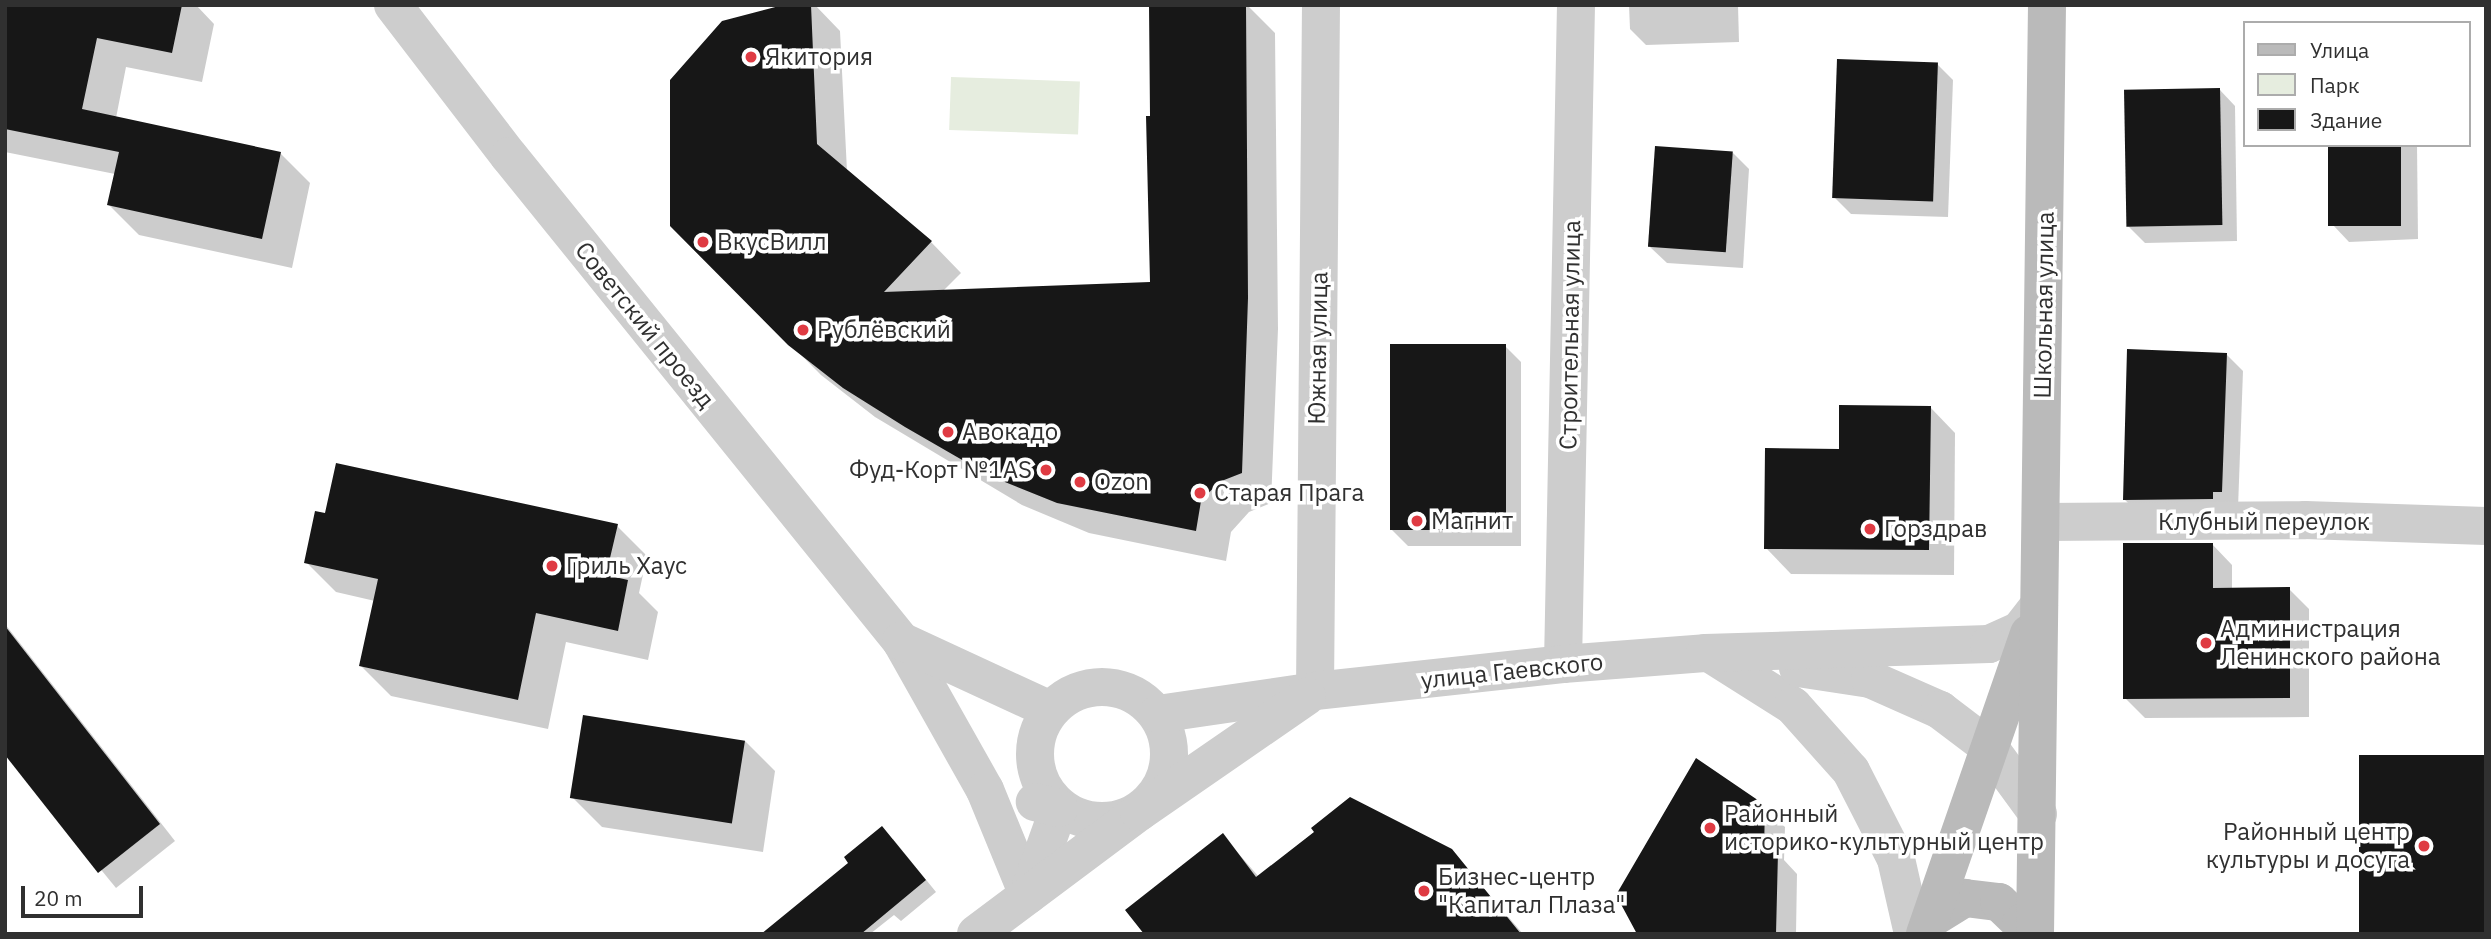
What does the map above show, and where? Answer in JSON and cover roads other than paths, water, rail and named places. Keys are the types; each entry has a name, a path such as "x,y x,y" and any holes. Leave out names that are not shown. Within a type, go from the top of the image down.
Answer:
{"street":[{"name":"Советский проезд","path":"393,5 509,156 901,641 985,790 1028,895"},
{"name":"Южная улица","path":"1315,691 1321,5"},
{"name":"Строительная улица","path":"1563,664 1576,5"},
{"name":"Школьная улица","path":"2035,934 2047,5"},
{"name":"Клубный переулок","path":"2042,522 2305,520 2486,526"},
{"path":"1709,653 1989,644 2020,630 2039,606"},
{"path":"1923,929 2039,606"},
{"name":"Советский проезд","path":"901,641 1050,710"},
{"name":"улица Гаевского","path":"1158,714 1315,691 1563,664 1709,653"},
{"path":"1709,653 1870,679 1940,710 1989,747 2038,814"},
{"path":"1709,653 1793,706 1851,771 1896,859 1923,929"},
{"path":"985,790 1059,808 1080,819 1109,822 1139,812 1158,793 1170,747 1158,714 1150,705 1127,690 1100,686 1070,694 1050,710 1035,739 1035,769 1045,791 1059,808"},
{"name":"улица Гаевского","path":"976,934 1139,812 1315,691"},
{"path":"1028,895 1059,808"},
{"path":"1923,929 1965,898 1999,902 2021,923 2025,934"}],"place":[{"name":"Якитория","path":"751,57"},
{"name":"ВкусВилл","path":"703,242"},
{"name":"Рублёвский","path":"803,330"},
{"name":"Авокадо","path":"948,432"},
{"name":"Фуд-Корт №1AS","path":"1046,470"},
{"name":"Ozon","path":"1080,482"},
{"name":"Старая Прага","path":"1200,493"},
{"name":"Магнит","path":"1417,521"},
{"name":"Горздрав","path":"1870,529"},
{"name":"Гриль Хаус","path":"552,566"},
{"name":"Администрация Ленинского района","path":"2206,643"},
{"name":"Районный историко-культурный центр","path":"1710,828"},
{"name":"Районный центр культуры и досуга","path":"2424,846"},
{"name":"Бизнес-центр \"Капитал Плаза\"","path":"1424,891"}]}
